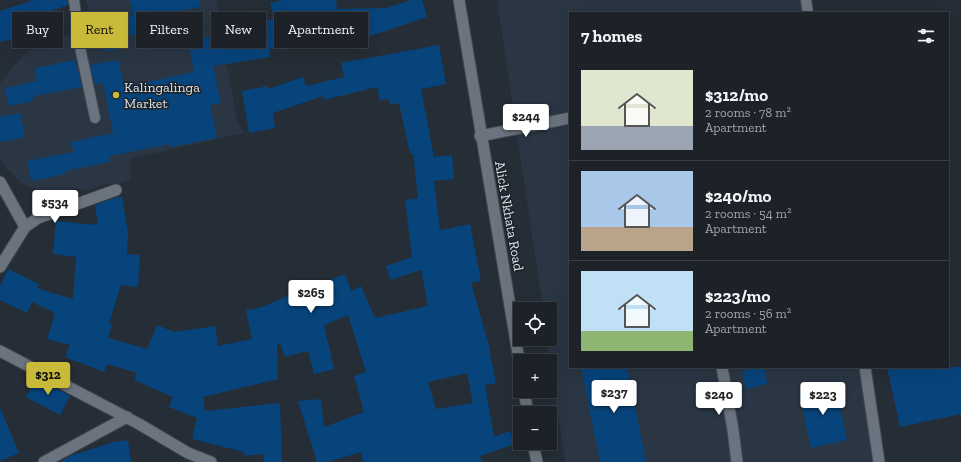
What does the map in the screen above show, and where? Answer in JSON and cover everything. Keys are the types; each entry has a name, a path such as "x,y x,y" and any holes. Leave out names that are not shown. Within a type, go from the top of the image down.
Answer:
{"street":[{"name":"Alick Nkhata Road","path":"458,0 518,354"},
{"path":"480,136 569,118"},
{"path":"0,182 25,227"},
{"path":"0,267 25,227 38,218 116,190"},
{"path":"0,351 127,417 188,454 211,462"},
{"path":"722,368 737,462"},
{"path":"864,368 879,462"},
{"path":"44,462 127,417"},
{"path":"534,450 537,462"}],"lane":[{"path":"74,0 81,52 95,118"},
{"path":"806,0 808,12"}],"shaded area":[{"name":"Kalingalinga Market","path":"86,0 216,0 218,12 211,12 211,48 223,48 237,120 244,133 130,159 130,180 120,183 102,184 91,190 73,189 53,194 31,188 20,182 4,166 0,159 0,83 25,53 34,48 63,48 63,37 71,36 71,48 128,48 128,12 90,12"},
{"path":"497,0 803,0 805,12 569,12 569,368 861,368 876,462 565,462 556,398 557,398 557,354 549,354 548,346 557,346 557,302 542,302"}],"building":[{"path":"34,0 68,0 68,5 47,12 12,12 12,39 0,42 0,11"},
{"path":"130,0 200,0 200,7 174,12 136,12 136,34 128,36 128,16 133,15"},
{"path":"283,0 336,0 337,9 386,8 411,0 422,0 427,17 368,37 368,12 274,12 274,19 270,3"},
{"path":"274,19 274,48 269,49 270,57 213,66 221,103 210,105 217,138 170,147 170,144 109,156 110,162 65,171 66,174 31,181 27,161 74,152 71,142 113,133 103,83 95,85 90,65 118,60 124,87 194,72 189,48 203,48 203,38 211,37 211,48 266,48 266,20"},
{"path":"439,45 446,84 421,89 434,157 452,155 454,179 434,181 440,230 470,224 481,281 471,283 488,342 496,383 485,385 494,437 510,431 513,439 513,445 480,456 482,462 363,462 361,452 328,462 317,462 298,401 321,399 324,427 364,412 354,376 366,372 348,315 324,325 334,369 314,374 308,351 285,357 280,343 277,344 278,379 203,397 205,411 280,403 282,462 264,462 263,454 245,456 244,452 192,439 197,418 169,407 173,397 134,380 137,373 107,364 104,372 65,357 70,345 47,339 55,313 32,302 27,313 0,300 0,286 8,269 39,284 37,288 73,299 76,257 53,254 56,221 98,225 95,205 114,198 122,197 128,233 127,254 140,255 138,287 121,285 109,324 112,324 108,338 147,349 157,325 174,332 215,326 218,346 252,339 246,310 262,307 345,274 351,291 361,286 375,318 428,306 421,270 390,280 386,266 412,257 405,200 418,198 413,153 410,154 399,103 390,105 389,99 380,101 377,87 324,100 323,96 273,113 275,128 249,133 242,91 268,86 268,89 303,77 306,86 344,77 341,63","holes":["467,373 473,403 436,409 428,382"]},
{"path":"104,48 124,48 105,52"},
{"path":"75,60 82,87 33,96 34,101 8,106 5,88 37,81 35,68"},
{"path":"20,113 25,137 0,142 0,117"},
{"path":"961,367 961,414 900,427 887,368"},
{"path":"581,368 627,368 646,462 600,462"},
{"path":"755,368 764,368 767,384 746,389 742,371"},
{"path":"36,378 70,396 60,415 26,397"},
{"path":"835,384 847,440 811,448 799,392"},
{"path":"0,408 19,453 0,461"},
{"path":"128,440 131,462 61,461 70,456 114,442"}],"place":[{"name":"Kalingalinga Market","path":"116,95"}]}
